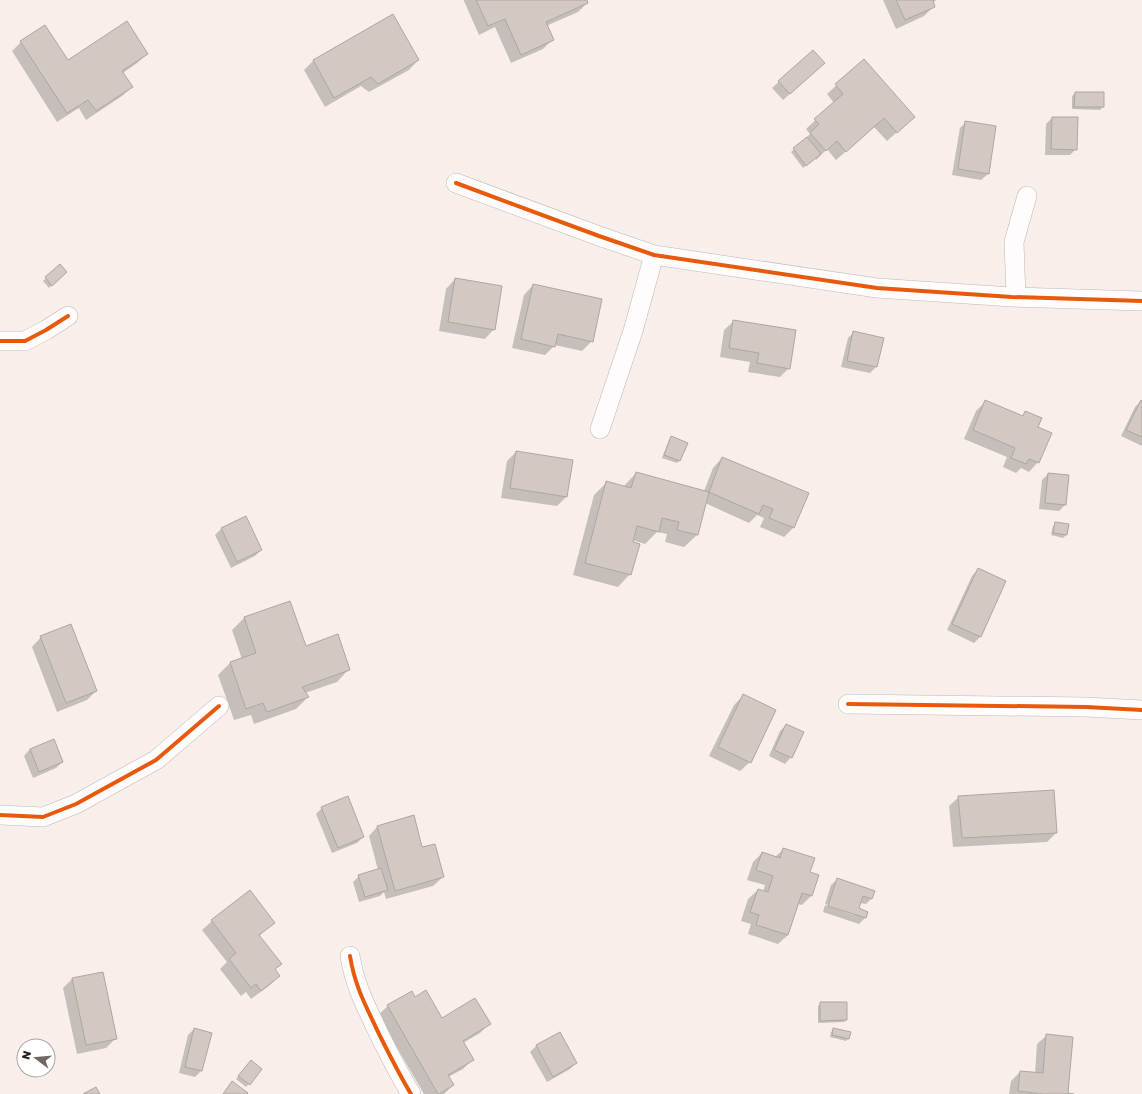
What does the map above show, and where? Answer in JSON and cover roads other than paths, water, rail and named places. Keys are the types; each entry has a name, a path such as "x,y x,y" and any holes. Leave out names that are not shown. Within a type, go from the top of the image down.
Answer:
{"street":[{"path":"456,183 654,255 877,288 1016,297 1142,301"},
{"path":"1016,297 1014,242 1027,196"},
{"path":"600,429 633,331 654,255"},
{"path":"0,341 24,341 46,330 68,316"},
{"path":"848,704 1086,707 1142,710"},
{"path":"0,815 43,816 76,804 156,760 219,706"},
{"path":"350,956 359,993 411,1094"}]}
